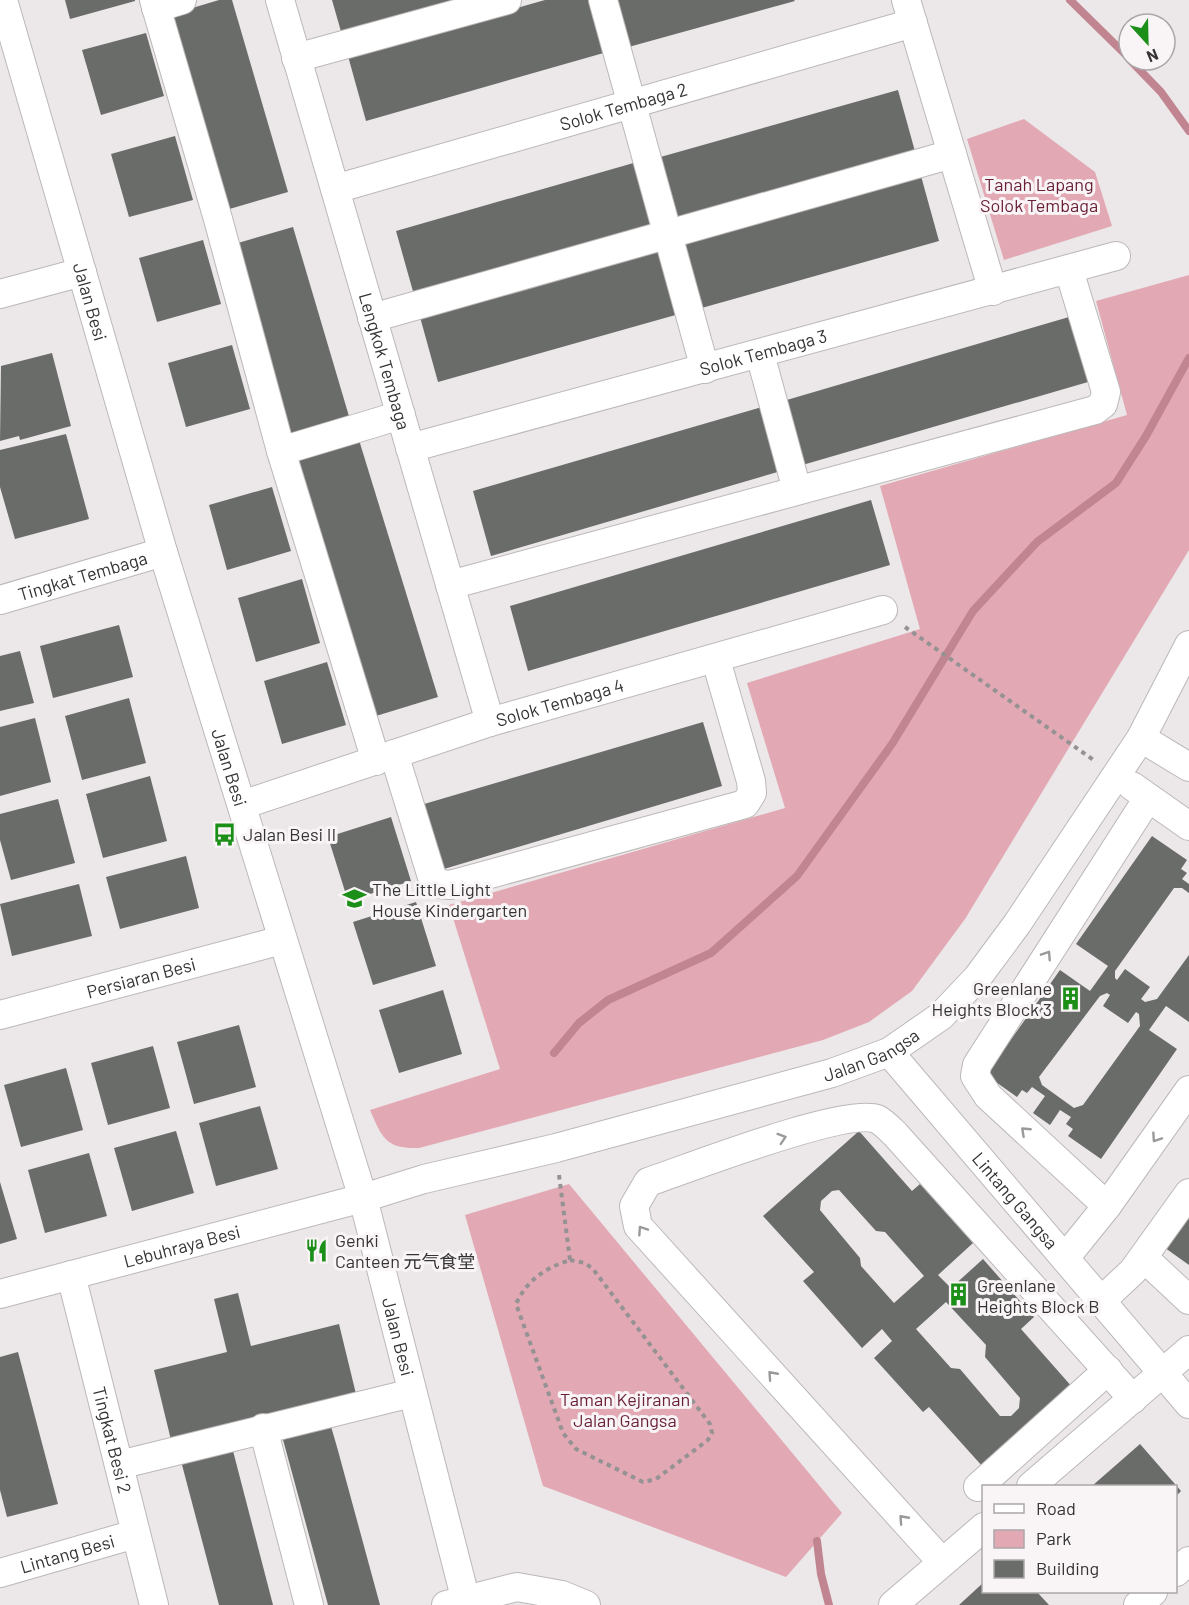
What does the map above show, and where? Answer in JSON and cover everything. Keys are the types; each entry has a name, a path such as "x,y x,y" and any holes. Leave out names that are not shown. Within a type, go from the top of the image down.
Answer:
{"street":[{"name":"Jalan Besi","path":"3,0 163,552 363,1198 412,1393 460,1603"},
{"name":"Lengkok Tembaga","path":"280,0 490,722"},
{"path":"296,58 507,0"},
{"path":"603,0 705,369"},
{"path":"164,3 218,219 281,452 385,757 432,877 439,884 450,885 745,804 752,793 752,781 716,660"},
{"path":"910,11 993,291"},
{"name":"Solok Tembaga 2","path":"335,189 632,104 910,11"},
{"path":"372,318 952,154"},
{"name":"Solok Tembaga 3","path":"410,448 1116,256"},
{"path":"450,585 1095,410 1103,404 1106,392 1069,270"},
{"path":"0,294 82,272"},
{"path":"760,354 798,490"},
{"path":"281,452 401,415"},
{"name":"Tingkat Tembaga","path":"0,600 163,552"},
{"name":"Solok Tembaga 4","path":"242,805 490,722 716,660 883,610"},
{"name":"Jalan Gangsa","path":"363,1198 424,1179 556,1148 832,1073 889,1052 941,1016 977,978 1017,924 1141,738 1189,645"},
{"path":"1141,738 1189,767"},
{"path":"1117,776 1189,826"},
{"path":"1107,1206 988,1096 975,1076 976,1065 1148,798"},
{"name":"Persiaran Besi","path":"0,1015 282,940"},
{"name":"Lintang Gangsa","path":"889,1052 1189,1404"},
{"path":"1065,1258 1107,1206 1189,1090"},
{"path":"942,1562 638,1226 634,1206 648,1182 817,1126 857,1117 877,1119 895,1134 1133,1399"},
{"path":"1101,1301 1144,1258 1189,1193"},
{"name":"Lebuhraya Besi","path":"0,1294 363,1198"},
{"path":"1144,1258 1189,1300"},
{"name":"Tingkat Besi 2","path":"71,1275 154,1605"},
{"path":"1032,1485 1189,1350"},
{"path":"978,1487 1108,1370"},
{"path":"118,1465 412,1393"},
{"path":"263,1428 309,1605"},
{"path":"893,1605 982,1529"},
{"name":"Lintang Besi","path":"1,1569 135,1534"},
{"path":"1177,1571 1189,1561"},
{"path":"1138,1605 1152,1593"},
{"path":"460,1603 519,1596 562,1595 586,1605"}],"path":[{"path":"924,640 1070,746"},
{"path":"556,1148 570,1260"},
{"path":"570,1260 585,1263 593,1269 710,1424 712,1433 708,1440 656,1479 643,1482 576,1449 563,1434 520,1322 516,1304 524,1287 535,1276 570,1260"}],"green space":[{"name":"Tanah Lapang Solok Tembaga","path":"1024,119 1095,172 1112,226 1004,260 967,139"},
{"path":"1189,275 1189,550 965,919 912,991 869,1022 823,1040 419,1148 399,1146 387,1140 378,1128 370,1110 500,1069 449,905 785,808 747,683 920,629 880,486 1127,415 1096,301"},
{"name":"Taman Kejiranan Jalan Gangsa","path":"569,1184 842,1513 786,1577 543,1486 465,1215"}],"building":[{"path":"65,0 135,0 135,1 70,19"},
{"path":"219,0 232,0 288,192 226,210 169,15"},
{"path":"332,0 465,0 342,35"},
{"path":"545,0 593,0 607,52 366,121 348,56"},
{"path":"612,0 794,0 795,1 625,48"},
{"path":"146,33 164,96 101,115 82,50"},
{"path":"898,90 916,155 675,223 657,158"},
{"path":"175,136 193,200 129,217 111,154"},
{"path":"637,162 655,227 414,295 396,231"},
{"path":"921,176 939,241 698,309 679,244"},
{"path":"293,227 351,423 288,441 231,245"},
{"path":"203,240 221,304 157,322 139,258"},
{"path":"661,250 679,314 438,382 420,317"},
{"path":"1069,317 1088,382 799,466 780,402"},
{"path":"232,345 250,409 186,427 168,363"},
{"path":"52,353 71,426 20,440 19,436 0,441 1,366"},
{"path":"762,407 781,471 491,556 473,491"},
{"path":"66,434 89,519 15,539 0,487 0,450"},
{"path":"359,440 438,697 376,716 297,460"},
{"path":"272,487 291,551 227,570 209,505"},
{"path":"871,500 890,565 528,671 510,606"},
{"path":"302,579 320,643 256,662 238,598"},
{"path":"119,625 133,677 53,698 40,646"},
{"path":"20,651 34,703 0,711 0,656"},
{"path":"327,662 346,725 282,744 264,681"},
{"path":"129,698 146,763 82,780 65,716"},
{"path":"35,718 51,782 0,796 0,727"},
{"path":"703,722 722,786 434,872 414,807"},
{"path":"150,776 167,841 103,858 86,794"},
{"path":"58,799 75,863 11,880 0,840 0,814"},
{"path":"391,817 411,881 348,901 328,837"},
{"name":"Greenlane Heights Block 3","path":"1152,836 1187,860 1181,869 1187,873 1182,879 1189,884 1189,893 1182,888 1174,888 1115,971 1115,978 1117,980 1125,969 1150,987 1141,999 1145,1002 1157,999 1189,955 1189,1022 1166,1006 1149,1030 1177,1049 1101,1159 1068,1136 1073,1129 1066,1124 1071,1117 1060,1110 1050,1125 1033,1113 1045,1096 1032,1087 1027,1093 1022,1090 1017,1097 986,1075 1060,970 1090,991 1108,966 1076,944","holes":["1107,993 1110,995 1103,1006 1128,1023 1136,1012 1139,1014 1140,1026 1083,1105 1074,1108 1042,1085 1039,1077 1100,996"]},
{"path":"186,856 199,908 120,929 106,877"},
{"path":"79,884 92,936 12,956 0,904"},
{"path":"416,902 436,966 373,985 353,922"},
{"path":"443,990 462,1054 399,1073 379,1010"},
{"path":"239,1025 256,1087 194,1104 177,1042"},
{"path":"153,1046 170,1108 108,1125 91,1063"},
{"path":"66,1068 83,1130 21,1147 4,1085"},
{"path":"260,1106 278,1169 216,1186 199,1123"},
{"path":"176,1131 194,1193 132,1211 114,1148"},
{"name":"Greenlane Heights Block B","path":"859,1131 912,1191 920,1184 973,1243 938,1275 951,1288 983,1259 1034,1317 1021,1329 1073,1388 983,1467 929,1407 923,1412 874,1358 892,1341 882,1329 862,1348 803,1281 814,1272 763,1216","holes":["839,1190 876,1231 885,1232 924,1276 894,1303 861,1266 860,1258 820,1210 821,1201 832,1191","946,1302 986,1345 985,1357 1020,1398 1019,1408 1011,1416 1000,1416 960,1369 951,1368 916,1329"]},
{"path":"89,1153 107,1216 45,1233 28,1170"},
{"path":"0,1182 17,1239 0,1244"},
{"path":"1189,1205 1189,1265 1161,1245"},
{"path":"238,1293 251,1346 339,1324 356,1394 171,1440 154,1370 227,1352 214,1299"},
{"path":"18,1352 58,1504 7,1517 0,1490 0,1357"},
{"path":"330,1423 380,1605 328,1605 282,1436"},
{"path":"1140,1444 1176,1485 1093,1485"},
{"path":"232,1447 273,1605 219,1605 181,1461"},
{"path":"982,1584 982,1593 1038,1593 1049,1605 959,1605"}],"waterway":[{"path":"1070,0 1117,46"},
{"path":"1142,72 1161,92 1189,131"},
{"path":"554,1053 579,1023 608,1000 711,953 797,876 892,744 973,611 1037,542 1116,483 1146,436 1189,358"},
{"path":"817,1541 821,1574 829,1605"}],"place":[{"name":"Jalan Besi II","path":"225,834"},
{"name":"The Little Light House Kindergarten","path":"354,899"},
{"name":"Greenlane Heights Block 3","path":"1070,998"},
{"name":"Genki Canteen 元气食堂","path":"317,1250"},
{"name":"Greenlane Heights Block B","path":"959,1295"}]}
